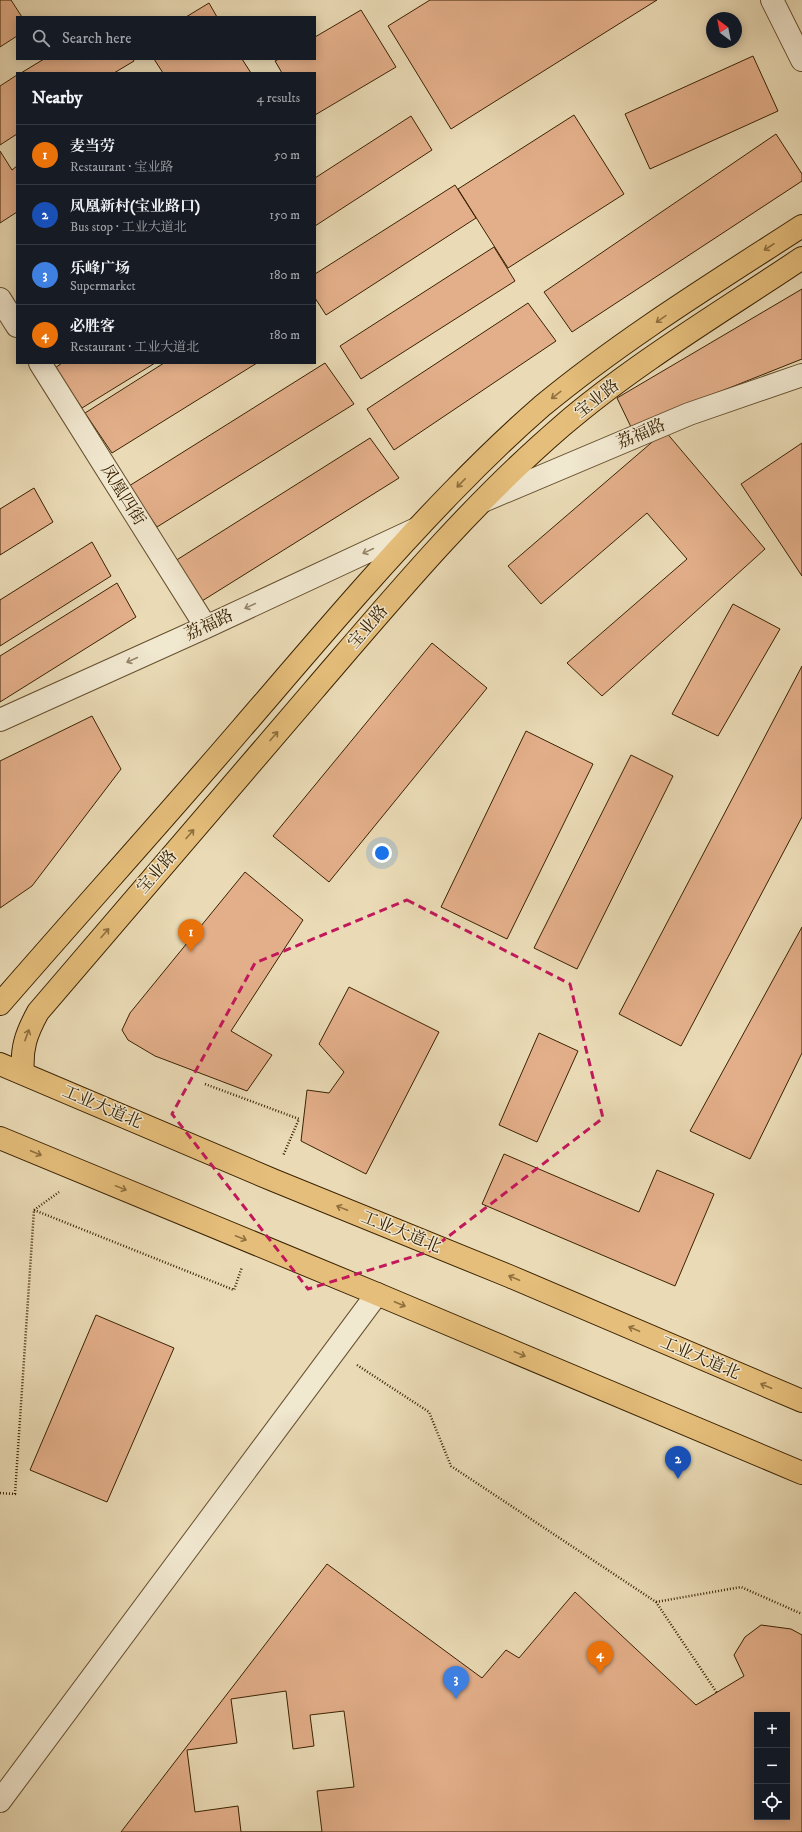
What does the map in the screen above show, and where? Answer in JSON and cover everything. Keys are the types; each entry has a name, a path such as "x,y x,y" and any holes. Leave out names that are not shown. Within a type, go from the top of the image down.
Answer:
{"main road":[{"name":"宝业路","path":"0,1004 242,729 331,623 416,529 484,459 542,407 604,358 702,290 802,226"},
{"name":"宝业路","path":"23,1074 22,1057 24,1041 38,1012 374,619 459,525 563,425 633,371 802,258"},
{"name":"工业大道北","path":"0,1064 273,1180 509,1276 802,1401"},
{"path":"0,1138 377,1294 802,1473"}],"street":[{"path":"772,0 802,60"},
{"path":"0,299 16,324"},
{"name":"凤凰四街","path":"41,364 206,627"},
{"name":"荔福路","path":"483,501 690,414 802,375"},
{"name":"荔福路","path":"0,720 206,627 416,529"},
{"path":"0,1801 377,1294"}],"path":[{"path":"205,1084 299,1119 273,1180"},
{"path":"0,1493 15,1494 34,1210 234,1290"},
{"path":"335,1351 429,1412 451,1466 656,1602 716,1693"},
{"path":"656,1602 741,1587 802,1614"}],"highlighted area":[{"path":"407,900 570,984 603,1118 428,1252 308,1289 172,1114 255,963"}],"building":[{"path":"0,0 11,0 21,16 16,16 16,37 0,47"},
{"path":"430,0 657,0 451,129 388,26"},
{"path":"209,3 216,16 188,16"},
{"path":"361,10 396,67 316,114 316,72 281,72 275,61 316,60 316,36"},
{"path":"753,56 778,111 650,169 625,114"},
{"path":"42,60 134,61 116,72 23,72"},
{"path":"155,60 243,60 250,72 162,72"},
{"path":"16,76 16,135 0,145 0,86"},
{"path":"574,115 624,194 508,268 458,189"},
{"path":"411,116 432,150 316,225 316,177"},
{"path":"776,134 802,174 802,181 572,332 544,292"},
{"path":"0,151 12,170 16,167 16,213 0,223"},
{"path":"455,185 476,218 326,315 316,300 316,273"},
{"path":"494,247 515,281 361,379 340,346"},
{"path":"802,289 802,359 631,427 617,398"},
{"path":"528,303 556,341 394,450 367,409"},
{"path":"325,363 354,404 157,527 129,486"},
{"path":"61,364 153,364 82,408 55,368"},
{"path":"162,364 255,364 112,453 85,413"},
{"path":"665,431 765,549 602,696 567,663 687,559 647,513 541,604 508,566"},
{"path":"370,438 399,478 202,601 175,561"},
{"path":"802,443 802,576 741,484"},
{"path":"34,488 53,522 0,555 0,509"},
{"path":"92,542 111,576 0,646 0,600"},
{"path":"117,583 136,617 0,702 0,656"},
{"path":"733,604 780,629 718,736 672,714"},
{"path":"432,643 487,688 329,882 273,836"},
{"path":"802,666 802,817 681,1046 619,1014"},
{"path":"92,716 121,769 32,886 0,908 0,761"},
{"path":"526,731 593,764 507,939 441,907"},
{"path":"631,755 673,776 577,969 534,948"},
{"path":"245,872 303,920 231,1031 272,1055 247,1091 155,1056 128,1040 122,1030 130,1013"},
{"path":"802,927 802,1053 750,1159 690,1131"},
{"path":"349,987 439,1032 366,1174 301,1141 307,1090 329,1093 344,1072 319,1044"},
{"path":"539,1033 578,1051 537,1142 499,1125"},
{"path":"504,1154 639,1212 657,1170 714,1194 675,1286 482,1204"},
{"path":"96,1315 174,1348 107,1502 30,1470"},
{"path":"327,1564 482,1678 506,1650 519,1658 575,1592 696,1705 744,1676 734,1655 745,1637 761,1625 791,1629 802,1635 802,1832 121,1832"},
{"path":"286,1691 293,1749 314,1746 310,1715 344,1711 354,1787 317,1791 322,1832 241,1832 238,1806 195,1812 187,1750 237,1743 231,1699"}],"place":[{"name":"麦当劳","path":"191,952"},
{"name":"凤凰新村(宝业路口)","path":"678,1479"},
{"name":"必胜客","path":"600,1674"},
{"name":"乐峰广场","path":"456,1699"}]}
